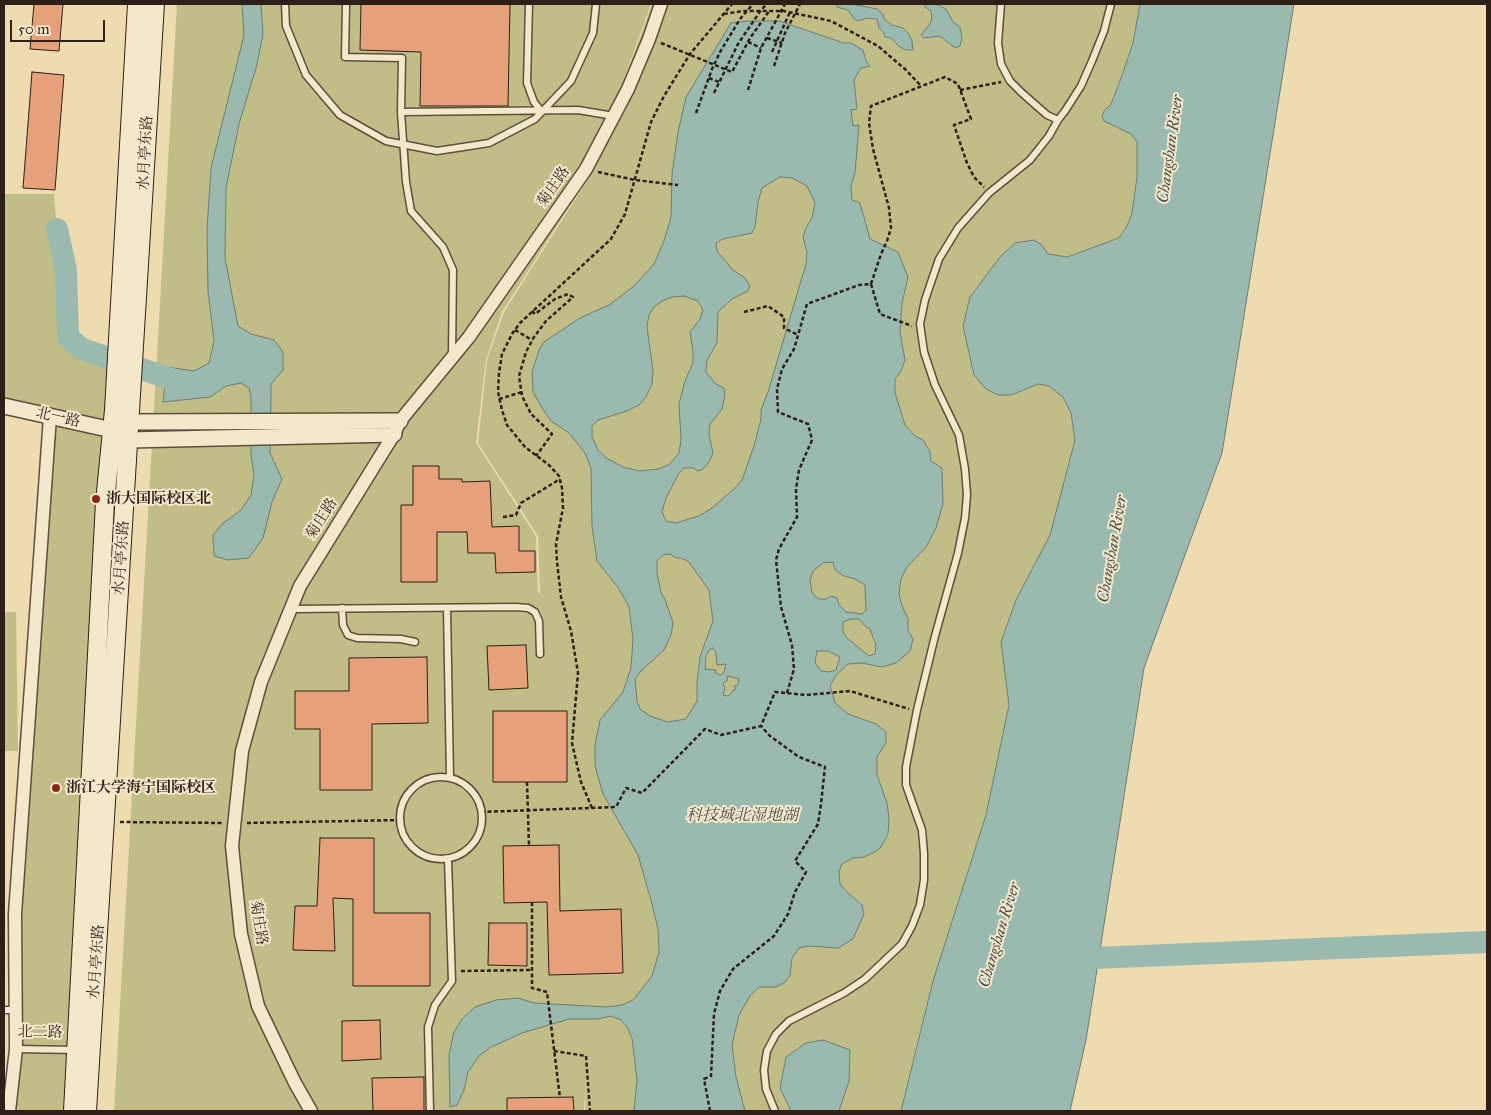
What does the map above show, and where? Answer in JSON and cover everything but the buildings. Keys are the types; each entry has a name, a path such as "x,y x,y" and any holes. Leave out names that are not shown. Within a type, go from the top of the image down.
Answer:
{"main road":[{"name":"水月亭东路","path":"88,1111 129,440 125,414 126,341 137,4"},
{"name":"水月亭东路","path":"126,341 155,4"},
{"name":"水月亭东路","path":"73,1111 105,502 112,430 125,414"}],"street":[{"name":"菊庄路","path":"311,1111 295,1083 258,1006 241,934 232,846 242,751 261,682 300,586 397,428 469,337 586,169 628,89 661,4"},
{"name":"北一路","path":"4,406 112,430 129,440"},
{"path":"125,414 309,429"},
{"path":"9,1111 10,1010 15,914 50,416"},
{"path":"129,440 215,438 309,429 397,428"}],"lane":[{"path":"285,4 286,26 306,75 340,115 386,141 437,151 489,143 535,119 571,81 593,33 596,4"},
{"path":"346,4 345,57 402,58 401,112 406,182 411,211 443,247 453,270 452,358"},
{"path":"529,4 527,83 534,102 542,112"},
{"path":"1001,4 998,43 1001,64 1010,81 1022,93 1047,115 1058,120"},
{"path":"775,1111 766,1089 764,1070 767,1051 776,1034 789,1021 844,993 865,979 902,944 912,926 920,905 924,880 923,838 906,785 906,767 917,710 958,553 965,518 967,495 959,435 934,384 924,352 920,324 925,300 940,259 958,228 989,193 1030,160 1049,136 1065,111 1084,78 1104,30 1111,4"},
{"path":"401,112 542,112 578,110 614,116"},
{"path":"342,608 343,625 348,636 356,638 401,639 415,642"},
{"path":"447,608 450,778"},
{"path":"291,609 528,608 535,612 539,621 540,654"},
{"path":"436,777 450,778 463,783 473,792 480,804 481,812 480,831 474,843 464,852 448,859 427,856 415,850 401,828 400,815 404,801 411,790 422,781 436,777"},
{"path":"430,1111 428,1027 434,1005 452,981 448,859"},
{"name":"北二路","path":"10,1049 77,1050"}],"path":[{"path":"592,808 581,782 572,743 578,673 571,631 561,598 557,562 556,544 563,508 562,488 559,476 549,465 525,447 507,425 499,399 499,373 502,354 520,323 611,239 625,214 651,122 676,75 690,54 732,4"},
{"path":"696,113 714,64 740,19 753,4"},
{"path":"714,93 738,44 767,4"},
{"path":"748,90 761,48 780,10 785,4"},
{"path":"774,66 795,12 800,4"},
{"path":"649,39 732,72 748,42 770,10"},
{"path":"722,14 780,10 832,21 878,46 921,86"},
{"path":"772,52 790,12"},
{"path":"766,37 782,43"},
{"path":"748,42 761,48"},
{"path":"920,329 880,314 871,284 890,228 889,208 873,150 869,123 871,106 944,77 958,84 970,119 954,125 967,163 974,177 989,193"},
{"path":"709,78 720,82"},
{"path":"960,90 1010,81"},
{"path":"586,169 635,180 678,185"},
{"path":"787,693 794,669 792,645 781,607 776,560 779,549 796,517 796,488 799,470 812,440 808,424 778,412 778,389 782,369 794,349 807,304 860,285 871,284"},
{"path":"532,311 535,314 555,299 568,294 573,297 546,321 532,340 526,352 519,376 522,392 531,414 552,434 536,456"},
{"path":"744,312 768,306 784,317 784,328 798,335"},
{"path":"515,330 532,340"},
{"path":"499,399 522,392"},
{"path":"503,517 516,515 521,503 560,479"},
{"path":"761,726 775,692 806,695 850,691 917,710"},
{"path":"481,812 616,807 626,788 642,793 705,729 720,735 761,726"},
{"path":"710,1111 704,1079 711,1076 714,1014 720,991 733,969 774,936 788,914 795,892 806,872 795,861 818,824 821,804 825,767 799,757 770,736 761,726"},
{"path":"527,782 529,846"},
{"path":"106,822 235,823 401,820"},
{"path":"532,902 532,988 547,992 560,1098"},
{"path":"452,971 532,970"},
{"path":"554,1051 586,1056 590,1111"}],"shaded area":[{"path":"177,4 651,4 589,176 502,312 486,360 476,443 536,536 538,592 544,598 540,593 538,536 478,443 487,360 504,312 590,176 652,4 1140,4 1133,43 1111,104 1104,111 1102,117 1104,121 1132,134 1137,142 1137,177 1132,213 1127,226 1119,238 1066,257 1048,254 1042,245 971,297 963,326 974,375 1011,395 1038,384 1049,386 1063,397 1071,413 1075,440 1050,535 1016,600 1001,642 1009,705 986,815 933,981 901,1111 839,1111 849,1081 780,1088 791,1111 585,1111 586,1078 584,1111 114,1111"},
{"path":"4,194 54,194 57,229 58,333 71,352 116,366 71,1111 9,1111 15,914 50,416 4,405"},
{"path":"4,612 16,612 18,751 4,751"}],"water":[{"path":"242,4 261,4 263,35 256,68 239,124 226,188 225,258 238,326 251,334 274,340 283,352 283,370 271,384 270,453 282,479 272,502 263,538 249,558 228,560 214,556 213,535 222,524 241,510 251,495 254,474 251,456 251,398 249,388 241,383 226,386 210,397 163,402 167,367 194,371 209,363 214,341 208,291 207,230 211,168 244,35"},
{"path":"837,4 852,4 877,9 883,14 884,19 892,25 903,28 908,33 912,41 913,50 906,50 891,38 885,37 879,28 877,19 867,18 858,21 854,19 848,10 837,7"},
{"path":"924,4 936,4 946,9 953,22 960,27 962,38 960,46 955,48 940,36 924,38 921,35 930,24 932,18 931,11"},
{"name":"Changshan River","path":"1140,4 1294,4 1222,453 1144,668 1086,1040 1070,1111 901,1111 933,981 986,815 1009,705 1001,642 1016,600 1050,535 1075,440 1071,413 1063,397 1049,386 1038,384 1011,395 998,395 986,389 974,375 963,326 970,297 1000,257 1015,243 1034,240 1042,245 1048,254 1067,257 1119,238 1127,226 1132,213 1137,177 1137,142 1131,134 1104,121 1102,117 1104,111 1111,104 1133,43"},
{"name":"科技城北湿地湖","path":"779,21 844,43 851,43 863,50 866,61 870,66 861,68 854,80 857,109 851,110 853,126 859,125 855,173 851,186 852,200 860,203 870,239 898,252 908,277 902,303 900,332 905,360 901,371 895,379 895,393 905,425 915,436 923,440 930,452 931,461 942,468 943,504 936,528 926,547 907,567 901,579 899,593 901,603 908,619 908,630 913,639 910,651 896,663 882,667 862,663 848,664 836,675 830,686 835,703 848,714 876,724 886,732 886,743 877,757 877,775 887,803 888,834 881,847 875,852 864,857 853,858 842,864 839,872 840,884 862,905 864,914 853,939 838,948 808,946 799,948 792,958 790,976 784,983 776,987 759,987 750,996 739,1015 732,1045 736,1077 745,1111 634,1111 637,1080 632,1038 621,1020 611,1016 598,1019 569,1019 522,1033 491,1047 479,1056 468,1072 464,1090 457,1105 450,1107 449,1054 454,1032 462,1019 475,1007 496,1000 518,998 534,1003 607,1007 622,1005 633,1000 652,976 659,952 658,929 638,855 603,794 595,766 595,745 600,720 623,692 631,668 633,639 629,607 619,589 597,561 592,526 591,468 585,453 569,433 551,421 542,408 533,392 532,372 539,350 544,342 580,318 609,305 634,286 654,264 664,241 671,217 672,174 678,132 686,97 731,23","holes":["780,177 792,178 807,186 815,203 812,218 803,237 807,253 806,264 761,410 761,419 754,446 742,480 712,508 699,516 676,523 666,521 662,512 666,498 679,473 684,468 693,468 698,471 703,469 713,453 709,434 710,424 722,409 725,395 724,388 716,384 706,372 707,360 717,343 718,312 732,299 748,291 750,286 745,278 733,270 717,251 716,243 723,239 752,233 755,227 762,188","684,296 698,301 703,310 700,319 690,332 693,363 685,381 679,404 681,440 679,453 670,464 659,469 639,471 623,467 606,458 598,450 592,437 592,426 598,420 627,411 639,405 646,397 652,384 653,370 647,327 649,315 654,307 672,297","670,554 676,558 688,561 709,590 713,621 700,657 697,701 686,719 668,722 650,716 640,709 637,701 635,679 664,650 671,635 673,623 661,592 657,573 657,561 663,555","833,562 835,570 865,585 866,610 862,614 846,612 839,605 837,598 831,596 826,599 818,599 812,592 810,581 813,571 823,563","859,619 870,629 876,645 875,654 869,656 847,638 843,632 843,622","713,648 716,653 717,665 726,664 721,675 715,673 716,670 705,669 706,656 709,650","817,651 828,651 840,657 836,670 829,672 821,671 815,663","728,676 739,679 738,685 734,686 736,689 728,696 723,695 725,688 723,683 727,681"]},
{"path":"823,1040 850,1050 849,1081 839,1111 791,1111 780,1088 786,1057 806,1043"}],"waterway":[{"path":"57,229 66,270 68,337 82,349 183,383 195,383"},
{"path":"1069,959 1487,942"}],"place":[{"name":"浙大国际校区北","path":"96,499"},
{"name":"浙江大学海宁国际校区","path":"56,788"}]}
